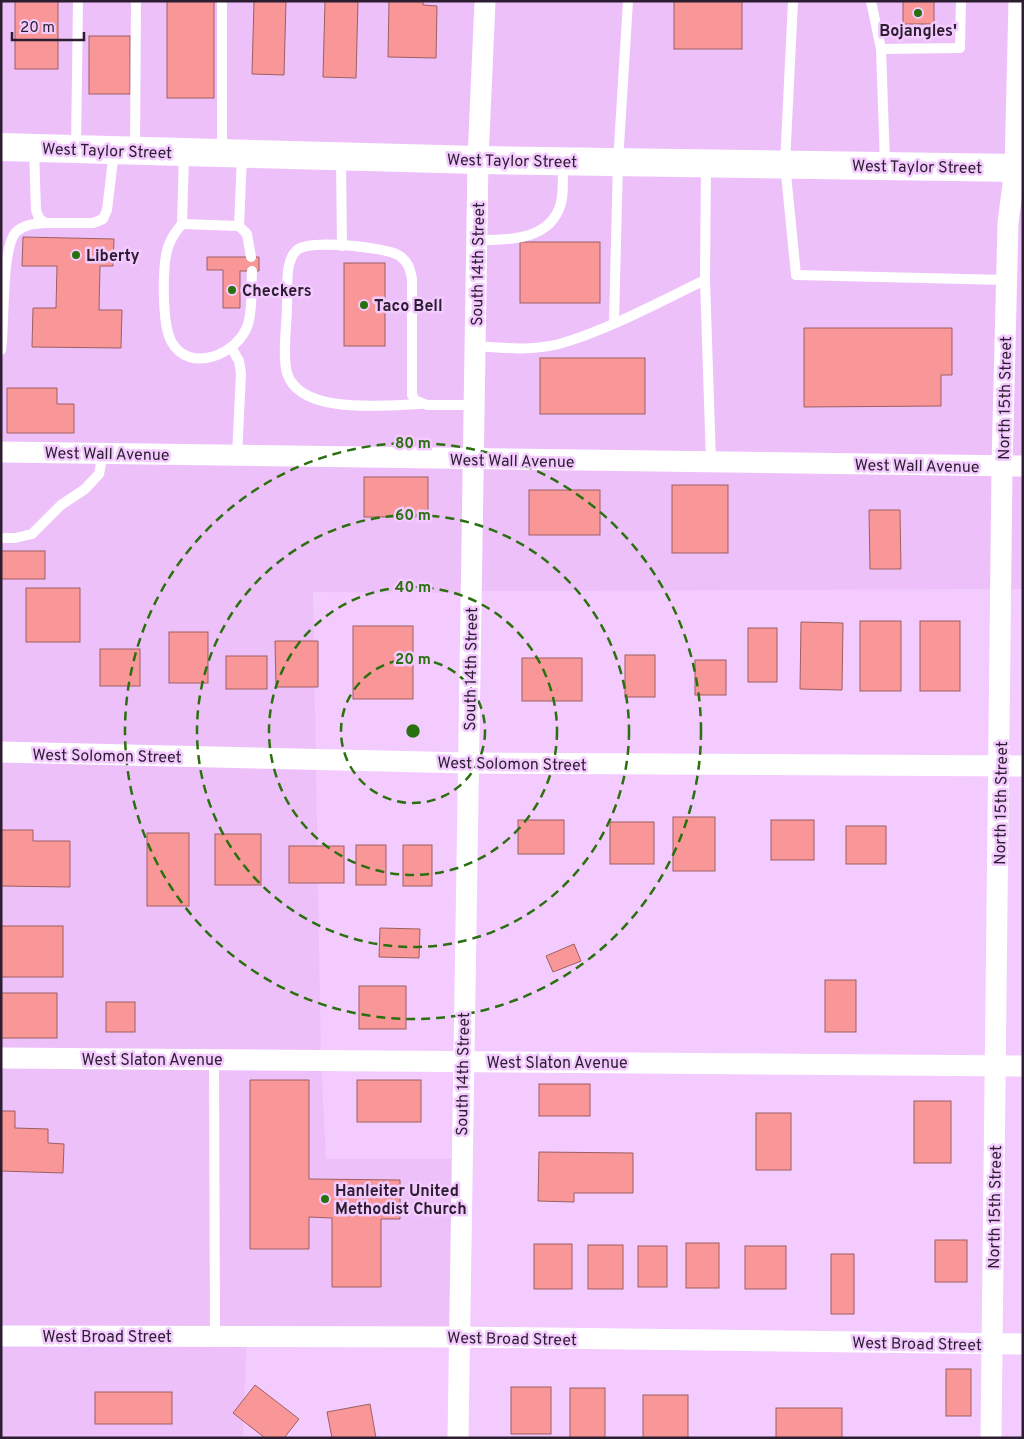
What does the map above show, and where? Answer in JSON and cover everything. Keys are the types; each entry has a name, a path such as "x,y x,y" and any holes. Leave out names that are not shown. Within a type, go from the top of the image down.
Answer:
{"main road":[{"name":"West Taylor Street","path":"1,147 478,160 1019,168"}],"street":[{"name":"South 14th Street","path":"458,1438 462,1062 478,160 485,1"},
{"name":"North 15th Street","path":"991,1438 1000,766 1013,466 1006,280 1008,223 1019,168 1019,1"},
{"name":"West Wall Avenue","path":"1,452 1013,466"},
{"name":"West Solomon Street","path":"1,752 468,763 1023,766"},
{"name":"West Slaton Avenue","path":"1,1058 1023,1066"},
{"name":"West Broad Street","path":"1,1336 458,1337 1023,1344"}],"lane":[{"path":"76,149 78,1"},
{"path":"1,350 4,300 3,280 15,232 25,225 93,223 103,219 107,210 125,150 136,1"},
{"path":"222,1 239,226 247,234 251,257"},
{"path":"614,322 618,162 628,1"},
{"path":"793,1 786,164 796,275 1006,280"},
{"path":"871,1 881,48 885,166"},
{"path":"881,48 960,48 962,1"},
{"path":"34,148 36,210 39,218 45,223"},
{"path":"184,152 182,224 174,232 168,247 165,265 166,326 171,341 184,354 192,358 205,359 219,355 242,336 248,324 252,271"},
{"path":"341,156 342,246"},
{"path":"477,240 513,239 538,232 559,210 563,161"},
{"path":"706,163 706,280 710,462"},
{"path":"182,224 239,226"},
{"path":"420,404 412,395 411,383 412,279 410,266 399,255 388,250 342,246 304,246 293,254 288,280 286,356 287,374 291,381 312,398 349,405 474,405"},
{"path":"475,346 521,349 558,344 614,322 706,280"},
{"path":"231,347 239,361 241,373 237,456"},
{"path":"1,538 32,534 61,505 85,489 99,474 103,453"},
{"path":"214,1060 215,1336"}],"shaded area":[{"path":"1,1 1023,1 1023,589 479,591 478,593 313,592 321,1060 326,1159 464,1159 464,1332 247,1329 243,1438 1,1438"}],"building":[{"path":"15,1 58,1 58,69 15,69"},
{"path":"167,1 214,1 214,98 167,98"},
{"path":"254,1 286,1 284,75 252,74"},
{"path":"325,1 358,1 356,78 323,77"},
{"path":"389,1 423,1 423,5 437,6 436,58 388,57"},
{"path":"674,1 742,1 742,49 674,49"},
{"name":"Bojangles'","path":"903,1 934,1 934,24 903,24"},
{"path":"89,36 130,36 130,94 89,94"},
{"path":"23,237 114,239 113,266 100,266 99,310 122,310 121,348 32,347 33,308 56,308 57,266 22,266"},
{"path":"520,242 600,242 600,303 520,303"},
{"name":"Checkers","path":"207,257 259,257 259,271 240,271 240,308 223,308 223,270 207,270"},
{"name":"Taco Bell","path":"344,263 385,263 385,346 344,346"},
{"path":"804,328 952,328 952,375 941,375 941,406 804,407"},
{"path":"540,358 645,358 645,414 540,414"},
{"path":"7,388 57,388 57,404 74,404 74,433 7,433"},
{"path":"364,477 428,477 428,517 364,517"},
{"path":"672,485 728,485 728,553 672,553"},
{"path":"529,490 600,490 600,535 529,535"},
{"path":"869,510 900,510 901,569 870,569"},
{"path":"1,551 45,551 45,579 1,579"},
{"path":"26,588 80,588 80,642 26,642"},
{"path":"860,621 901,621 901,691 860,691"},
{"path":"920,621 960,621 960,691 920,691"},
{"path":"801,622 843,623 842,690 800,689"},
{"path":"353,626 413,626 413,699 353,699"},
{"path":"748,628 777,628 777,682 748,682"},
{"path":"169,632 208,632 208,683 169,683"},
{"path":"275,641 318,641 318,687 276,687"},
{"path":"100,649 140,649 140,686 100,686"},
{"path":"625,655 655,655 655,697 625,697"},
{"path":"226,656 267,656 267,689 226,689"},
{"path":"522,658 582,658 582,701 522,701"},
{"path":"695,660 726,660 726,695 695,695"},
{"path":"673,817 715,817 715,871 673,871"},
{"path":"518,820 564,820 564,854 518,854"},
{"path":"771,820 814,820 814,860 771,860"},
{"path":"610,822 654,822 654,864 610,864"},
{"path":"846,826 886,826 886,864 846,864"},
{"path":"1,830 33,830 33,841 70,841 70,887 1,886"},
{"path":"147,833 189,833 189,906 147,906"},
{"path":"215,834 261,834 261,885 215,885"},
{"path":"356,845 386,845 386,885 356,885"},
{"path":"403,845 432,845 432,886 403,886"},
{"path":"289,846 344,846 344,883 289,883"},
{"path":"1,926 63,926 63,977 1,977"},
{"path":"380,928 420,929 419,958 379,957"},
{"path":"574,944 581,961 553,972 546,956"},
{"path":"825,980 856,980 856,1032 825,1032"},
{"path":"359,986 406,986 406,1029 359,1029"},
{"path":"1,993 57,993 57,1038 1,1038"},
{"path":"106,1002 135,1002 135,1032 106,1032"},
{"name":"Hanleiter United Methodist Church","path":"250,1080 309,1080 309,1179 400,1180 400,1219 381,1219 381,1287 332,1287 332,1218 309,1217 309,1249 250,1249"},
{"path":"357,1080 421,1080 421,1122 357,1122"},
{"path":"539,1084 590,1084 590,1116 539,1116"},
{"path":"914,1101 951,1101 951,1163 914,1163"},
{"path":"1,1111 15,1111 15,1128 48,1129 48,1143 64,1144 63,1173 1,1171"},
{"path":"756,1113 791,1113 791,1170 756,1170"},
{"path":"539,1152 633,1153 633,1193 574,1193 574,1202 538,1201"},
{"path":"935,1240 967,1240 967,1282 935,1282"},
{"path":"686,1243 719,1243 719,1288 686,1288"},
{"path":"534,1244 572,1244 572,1289 534,1289"},
{"path":"588,1245 623,1245 623,1289 588,1289"},
{"path":"638,1246 667,1246 667,1287 638,1287"},
{"path":"745,1246 786,1246 786,1289 745,1289"},
{"path":"831,1254 854,1254 854,1314 831,1314"},
{"path":"946,1369 971,1369 971,1416 946,1416"},
{"path":"255,1385 299,1419 284,1438 265,1438 233,1413"},
{"path":"511,1387 551,1387 551,1434 511,1434"},
{"path":"570,1388 605,1388 605,1438 570,1438"},
{"path":"95,1392 172,1392 172,1424 95,1424"},
{"path":"643,1395 688,1395 688,1438 643,1438"},
{"path":"370,1404 376,1438 332,1438 327,1412"},
{"path":"776,1408 842,1408 842,1438 776,1438"}],"place":[{"name":"Bojangles'","path":"918,13"},
{"name":"Liberty","path":"76,255"},
{"name":"Checkers","path":"232,290"},
{"name":"Taco Bell","path":"364,305"},
{"name":"Hanleiter United Methodist Church","path":"325,1199"}]}
